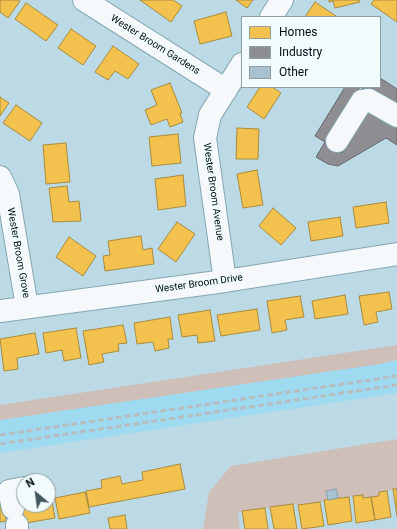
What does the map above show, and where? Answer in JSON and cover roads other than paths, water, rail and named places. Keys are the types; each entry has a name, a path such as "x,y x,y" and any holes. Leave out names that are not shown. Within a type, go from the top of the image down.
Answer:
{"street":[{"name":"Wester Broom Gardens","path":"84,0 226,90"},
{"path":"272,16 282,0"},
{"name":"Wester Broom Avenue","path":"225,281 205,138 210,115 241,66"},
{"path":"337,141 362,101 369,100 397,116"},
{"name":"Wester Broom Grove","path":"0,177 8,194 27,307"},
{"name":"Wester Broom Drive","path":"0,311 225,281 397,254"},
{"path":"16,490 9,491 16,521"}],"railway":[{"path":"0,435 397,376"},
{"path":"0,444 397,385"}]}
